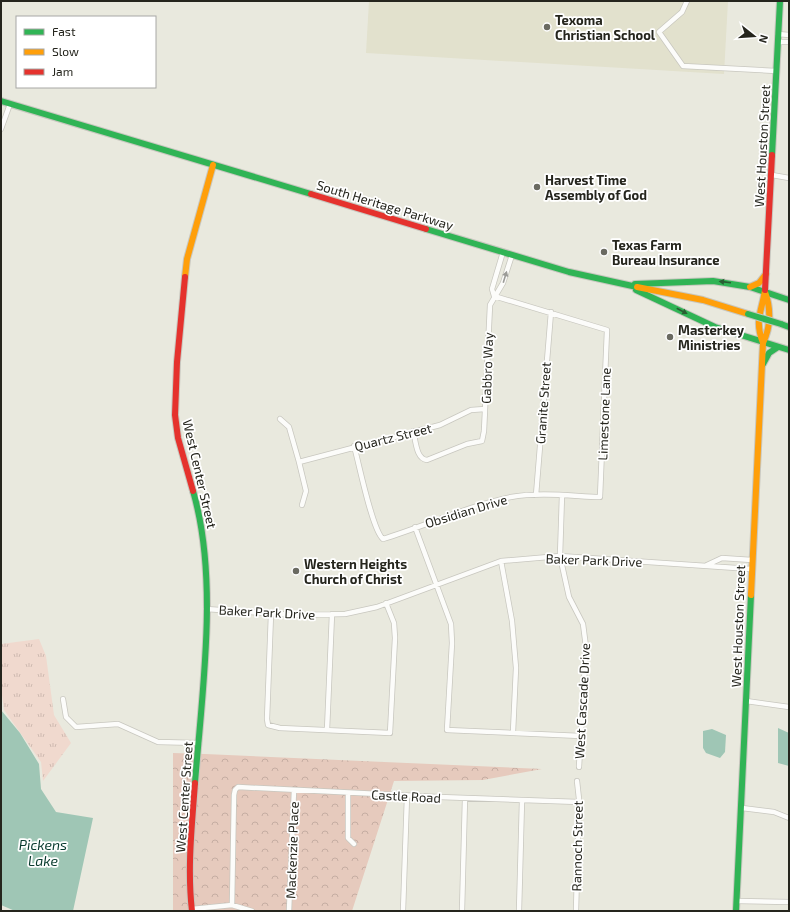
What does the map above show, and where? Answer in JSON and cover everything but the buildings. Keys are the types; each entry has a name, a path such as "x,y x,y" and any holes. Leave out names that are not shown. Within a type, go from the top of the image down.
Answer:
{"main road":[{"name":"West Houston Street","path":"736,911 742,808 751,569 763,343 759,335 761,300 765,292 780,1"},
{"name":"South Heritage Parkway","path":"1,101 512,255 610,282 703,300 789,327"},
{"name":"West Center Street","path":"192,910 190,894 191,842 199,743 206,609 206,556 200,515 178,438 175,415 177,362 187,260 213,165"},
{"path":"750,288 759,283 766,274"},
{"path":"610,282 642,284 713,281 750,288 789,300"},
{"path":"610,282 653,297 715,327 789,350"},
{"path":"762,366 769,353 778,347"}],"street":[{"path":"688,1 682,12 659,32 683,66 776,71"},
{"path":"778,34 789,35"},
{"path":"778,42 789,42"},
{"path":"1,129 10,104"},
{"path":"772,175 789,178"},
{"name":"Gabbro Way","path":"494,296 492,289 503,252"},
{"name":"Gabbro Way","path":"413,432 418,456 422,460 427,460 467,444 482,441 486,409 490,305 503,283 512,255"},
{"path":"494,296 551,312"},
{"name":"Limestone Lane","path":"551,312 607,330 600,497"},
{"name":"Granite Street","path":"536,495 551,312"},
{"name":"Quartz Street","path":"299,462 354,446 440,425 471,410 486,409"},
{"path":"280,419 289,427 299,462 306,491 302,505"},
{"name":"Obsidian Drive","path":"354,446 371,513 379,536 383,539 493,502 536,495 600,497"},
{"name":"West Cascade Drive","path":"562,495 560,556 569,597 582,624 586,647 579,767"},
{"path":"415,527 451,624 452,643 447,730 581,736"},
{"name":"Baker Park Drive","path":"206,609 272,614 345,614 386,603 501,561 560,556 751,569"},
{"path":"706,566 722,558 752,560"},
{"path":"501,561 512,621 516,668 513,732"},
{"path":"272,614 267,719 268,725 280,728 390,733 395,629 386,603"},
{"path":"327,730 332,614"},
{"path":"63,699 66,717 76,727 118,724 158,742 199,743"},
{"path":"746,701 789,707"},
{"name":"Rannoch Street","path":"576,911 579,802 577,781"},
{"name":"Castle Road","path":"232,905 235,790 242,787 407,796 579,802"},
{"name":"Mackenzie Place","path":"289,911 294,790"},
{"path":"348,792 348,838 354,844"},
{"path":"403,911 407,796"},
{"path":"462,911 465,798"},
{"path":"519,911 522,800"},
{"path":"742,808 774,812 789,818"},
{"path":"737,900 789,902"},
{"path":"192,910 232,905 252,911"}],"shaded area":[{"name":"Texoma Christian School","path":"369,1 728,1 724,74 366,53"}],"green space":[{"path":"39,639 46,656 54,715 71,743 43,781 41,762 4,710 1,688 1,644"},
{"path":"173,753 542,769 483,780 394,781 352,911 173,911"}],"water":[{"name":"Pickens Lake","path":"1,710 20,733 39,764 41,789 56,812 93,818 73,911 15,911 1,905"},
{"path":"778,728 789,733 789,766 778,763"},
{"path":"712,729 726,735 725,752 720,758 706,753 703,748 703,731"}],"traffic: fast":[{"path":"772,155 780,1"},
{"path":"1,101 311,194"},
{"path":"426,229 569,272 637,287"},
{"path":"635,284 713,281 750,287 789,300"},
{"path":"636,290 715,327 789,350"},
{"path":"748,314 781,324"},
{"path":"781,324 789,327"},
{"path":"763,364 769,353 778,347"},
{"path":"193,491 201,525 207,598 204,674 195,783"},
{"path":"736,911 751,595"}],"traffic: slow":[{"path":"185,277 187,259 213,165"},
{"path":"750,287 759,283 766,274"},
{"path":"637,287 703,300 748,314"},
{"path":"751,595 763,343 760,335 759,322 765,290"},
{"path":"763,343 769,324 769,311 765,292"}],"traffic: jam":[{"path":"765,290 772,155"},
{"path":"311,194 426,229"},
{"path":"185,277 177,362 175,415 178,438 193,491"},
{"path":"192,911 190,863 195,783"}],"place":[{"name":"Texoma Christian School","path":"547,27"},
{"name":"Harvest Time Assembly of God","path":"537,187"},
{"name":"Texas Farm Bureau Insurance","path":"604,252"},
{"name":"Masterkey Ministries","path":"670,337"},
{"name":"Western Heights Church of Christ","path":"296,571"}]}
